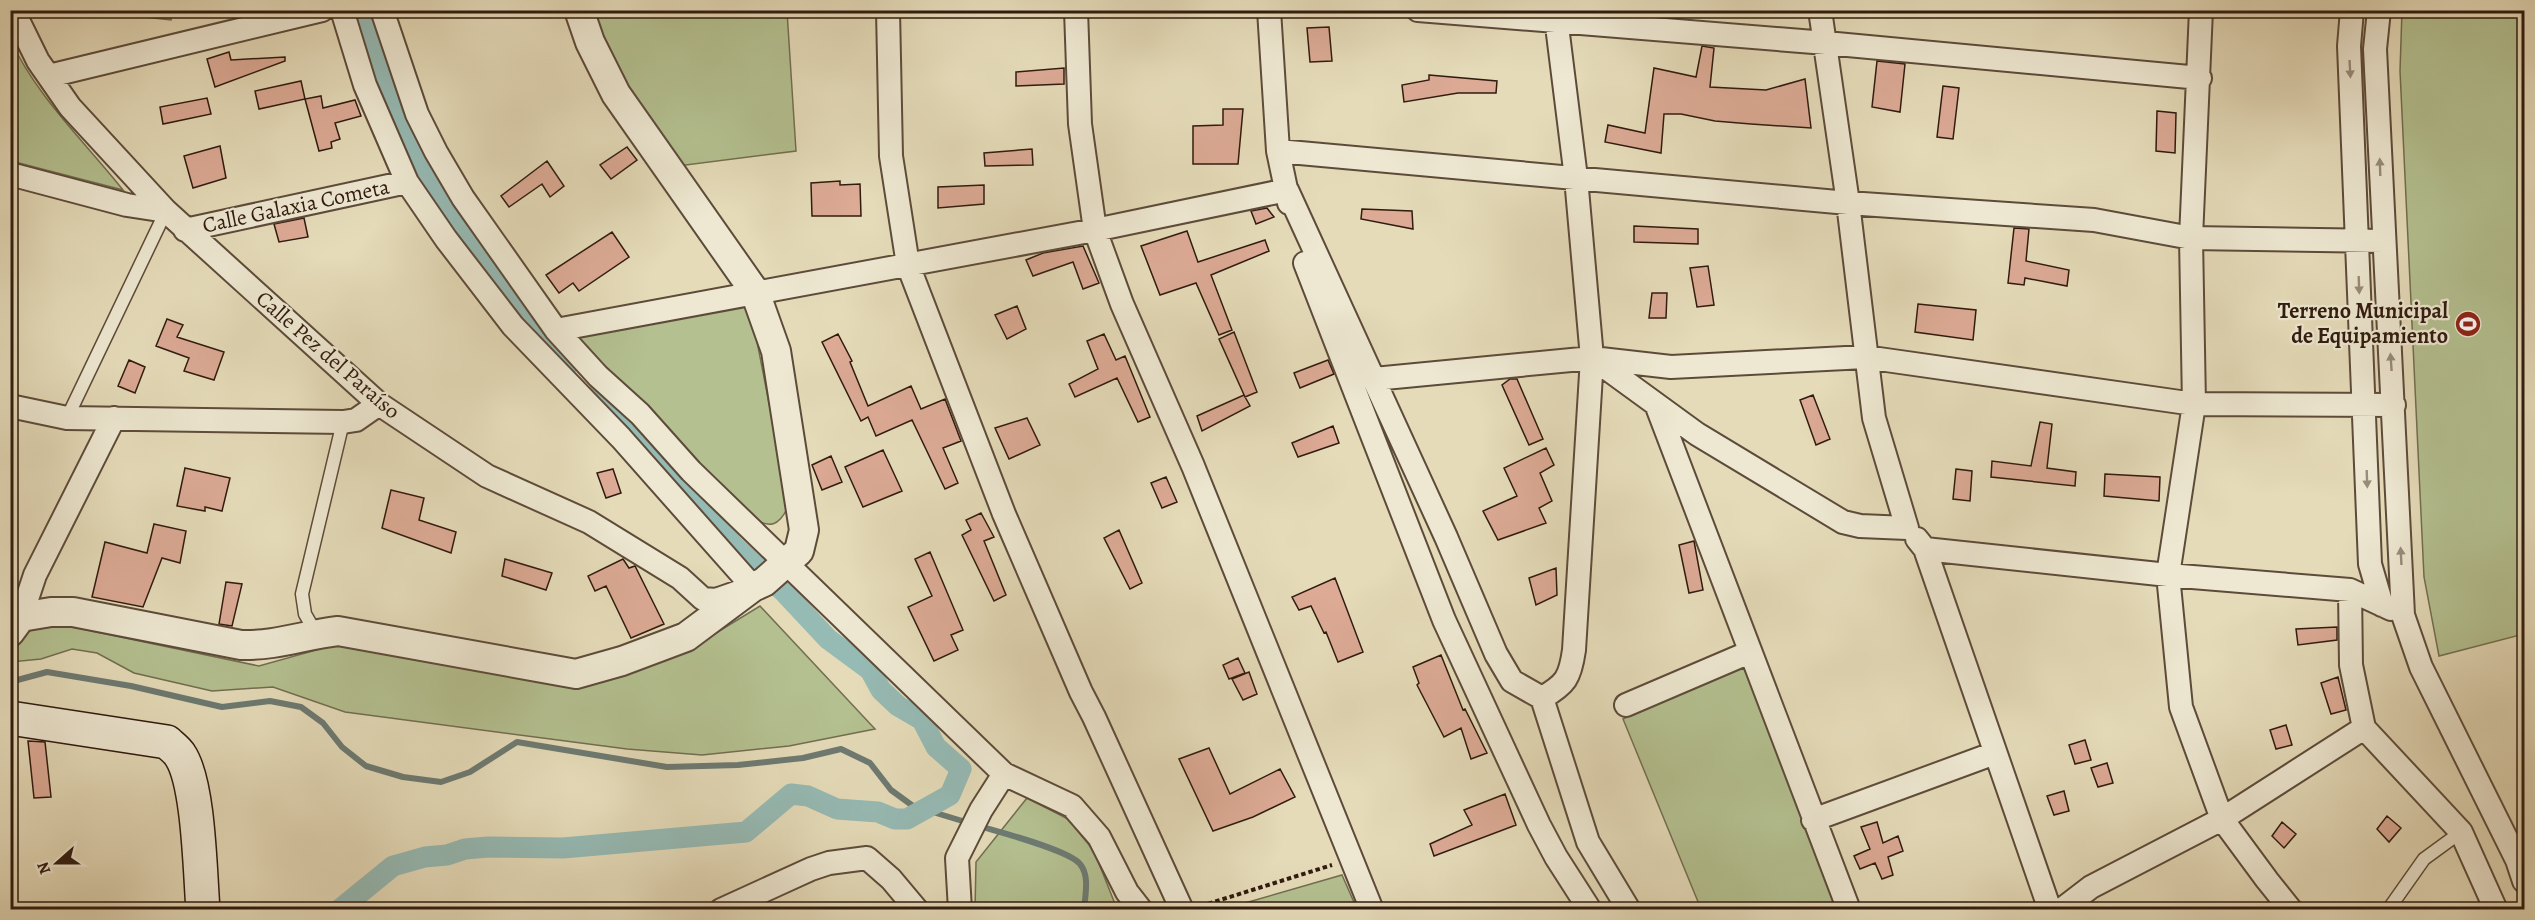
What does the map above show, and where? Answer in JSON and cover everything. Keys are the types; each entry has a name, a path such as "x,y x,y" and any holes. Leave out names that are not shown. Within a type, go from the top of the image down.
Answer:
{"main road":[{"path":"10,718 167,742 180,754 188,776 195,813 203,909"}],"street":[{"name":"Calle Pez del Paraíso","path":"13,10 38,61 70,106 166,211 380,404 487,476 589,522 680,578 704,599 716,600 770,575"},
{"path":"49,76 322,10"},
{"path":"342,10 365,85 407,182 513,326 621,438 770,575 1004,774 1072,806 1099,837 1127,892 1141,909"},
{"path":"382,10 417,114 463,198 556,330 598,376 640,414 691,471 770,575"},
{"path":"14,624 51,612 73,612 241,645 268,645 316,633 338,631 576,674 622,661 686,637 799,551 804,530 776,351 754,292 616,94 590,42 579,10"},
{"path":"888,10 891,156 908,265 1004,514 1081,692 1191,908"},
{"path":"1076,10 1080,124 1095,230 1122,304 1197,477 1372,909"},
{"path":"1269,10 1278,151 1295,235 1444,620 1539,825 1556,857 1590,909"},
{"path":"1418,10 1556,16 2200,78"},
{"path":"1820,10 1848,203 1874,418 1907,528 1925,549 2050,909"},
{"path":"2201,10 2200,78 2191,238 2194,404 2168,575 2181,707 2222,819 2267,880 2292,909"},
{"path":"2352,10 2349,46 2370,564 2382,605"},
{"path":"2379,10 2375,49 2403,615 2421,667 2521,863 2524,881"},
{"path":"1542,698 1559,688 1571,674 1593,358 1576,178 1556,16"},
{"path":"1278,151 1848,203 2094,220 2191,238 2383,241"},
{"path":"10,174 127,205 166,211"},
{"name":"Calle Galaxia Cometa","path":"185,230 407,182"},
{"path":"556,330 1095,230 1287,190"},
{"path":"1287,190 1446,537 1496,654 1512,681 1542,698 1588,842 1629,909"},
{"path":"1374,379 1593,358 1671,367 1865,357 2194,404 2364,403 2394,405"},
{"path":"1593,358 1697,434 1843,522 1860,526 1907,528"},
{"path":"10,406 67,418 343,422 356,420 380,404"},
{"path":"1656,404 1849,909"},
{"path":"14,624 35,575 114,418"},
{"path":"1925,549 2168,575 2350,590 2403,615"},
{"path":"2350,590 2351,665 2364,728 2461,832 2496,909"},
{"path":"1626,705 1750,652"},
{"path":"2061,909 2091,887 2222,819 2364,728"},
{"path":"1814,820 1995,753"},
{"path":"960,909 957,858 981,810 1004,774"},
{"path":"721,909 811,869 829,863 867,858 891,879 917,909"}],"lane":[{"path":"67,418 166,211"},
{"path":"316,633 305,614 302,594 343,422"},
{"path":"2388,909 2424,859 2461,832"}],"path":[{"path":"1191,908 1352,858"}],"green space":[{"path":"117,10 172,11 171,20 117,14"},
{"name":"Terreno Municipal de Equipamiento","path":"2402,10 2524,11 2524,634 2439,656 2424,577 2400,71"},
{"path":"589,11 787,11 796,151 678,166 621,80"},
{"path":"10,39 33,80 47,99 123,190 11,161"},
{"path":"741,303 750,306 789,505 782,518 773,524 763,523 750,517 581,345 580,333"},
{"path":"760,606 875,729 789,746 702,755 627,749 345,712 273,687 212,691 134,673 97,653 72,649 41,659 11,662 23,634 40,626 73,627 259,666 334,645 577,687 690,649"},
{"path":"1747,662 1837,909 1701,909 1623,719"},
{"path":"1027,798 1068,819 1094,851 1117,909 975,910 976,862"},
{"path":"1342,875 1357,909 1224,909"}],"building":[{"path":"1329,27 1332,61 1310,62 1307,28"},
{"path":"1702,46 1714,48 1710,87 1766,90 1805,79 1811,128 1715,121 1681,114 1664,114 1661,153 1605,142 1608,125 1645,133 1654,68 1696,77"},
{"path":"229,52 231,60 285,57 285,61 215,87 207,59"},
{"path":"1877,61 1905,64 1900,112 1872,107"},
{"path":"1064,68 1064,84 1016,86 1016,72"},
{"path":"1429,75 1497,81 1496,93 1458,93 1404,102 1402,85 1429,80"},
{"path":"301,81 305,99 259,109 255,91"},
{"path":"1943,86 1959,88 1953,139 1937,137"},
{"path":"321,96 323,108 355,100 361,116 335,123 340,139 331,142 332,148 319,151 305,99"},
{"path":"207,98 211,114 163,124 160,107"},
{"path":"1223,109 1243,109 1238,164 1193,164 1193,126 1223,125"},
{"path":"2157,111 2176,113 2175,153 2156,151"},
{"path":"220,146 226,178 193,188 184,156"},
{"path":"627,147 637,160 611,179 600,165"},
{"path":"1032,149 1033,165 985,166 984,153"},
{"path":"547,161 564,186 550,197 542,184 509,207 501,196"},
{"path":"840,181 840,185 860,184 861,216 812,216 811,183"},
{"path":"984,185 984,204 938,208 938,187"},
{"path":"1267,208 1274,217 1256,224 1251,211"},
{"path":"1362,209 1412,211 1413,229 1361,219"},
{"path":"304,218 308,237 279,242 274,224"},
{"path":"1634,226 1698,229 1698,244 1634,242"},
{"path":"2014,228 2029,229 2026,261 2069,270 2067,286 2025,278 2024,285 2008,283"},
{"path":"1187,231 1198,262 1265,240 1269,251 1211,275 1232,330 1219,335 1196,283 1160,295 1141,246"},
{"path":"612,232 629,257 579,291 573,283 559,293 546,275"},
{"path":"1083,246 1099,283 1083,289 1073,262 1033,276 1026,260 1043,253"},
{"path":"1708,266 1714,305 1697,307 1690,268"},
{"path":"1652,293 1667,293 1666,318 1649,318"},
{"path":"1918,304 1976,310 1973,340 1915,332"},
{"path":"1017,306 1026,329 1007,339 995,315"},
{"path":"167,319 183,325 177,337 224,352 214,380 184,371 189,358 156,346"},
{"path":"1234,332 1257,392 1245,397 1219,339"},
{"path":"838,334 852,361 850,362 868,406 911,386 921,409 945,399 961,441 943,448 958,483 945,489 912,420 876,436 868,417 861,421 822,342"},
{"path":"1104,334 1116,360 1125,356 1150,417 1138,422 1117,378 1075,397 1069,384 1098,369 1087,341"},
{"path":"129,360 145,367 135,393 118,386"},
{"path":"1328,360 1334,374 1300,388 1294,373"},
{"path":"1510,379 1517,379 1543,439 1529,445 1502,385"},
{"path":"1244,395 1250,406 1202,431 1197,416"},
{"path":"1813,395 1830,439 1816,445 1800,400"},
{"path":"1027,418 1040,445 1009,459 995,428"},
{"path":"2040,422 2052,424 2047,468 2076,472 2075,486 1991,477 1992,461 2031,466"},
{"path":"1333,426 1339,443 1298,457 1292,443"},
{"path":"1546,448 1554,465 1540,473 1552,501 1539,508 1546,523 1498,540 1483,511 1517,496 1504,468"},
{"path":"883,450 902,491 863,507 845,467"},
{"path":"831,456 842,482 822,490 812,465"},
{"path":"185,468 230,478 222,511 205,507 205,511 177,506"},
{"path":"613,469 621,493 606,498 597,473"},
{"path":"1956,469 1972,471 1970,501 1953,499"},
{"path":"2105,474 2160,477 2159,501 2104,496"},
{"path":"1166,477 1177,502 1162,508 1151,483"},
{"path":"391,490 424,498 419,520 456,532 451,553 382,528"},
{"path":"981,513 994,537 984,541 1006,595 994,601 962,535 971,530 966,520"},
{"path":"154,524 186,531 180,563 162,558 143,607 92,597 105,542 147,553"},
{"path":"1119,530 1142,583 1130,589 1104,538"},
{"path":"1694,541 1703,590 1689,593 1679,545"},
{"path":"930,552 963,630 951,635 958,650 934,661 908,607 932,596 915,559"},
{"path":"505,559 552,573 546,590 502,576"},
{"path":"623,559 629,568 635,566 664,624 631,638 606,586 595,591 588,576"},
{"path":"1556,568 1557,595 1536,605 1529,578"},
{"path":"1335,578 1363,652 1338,662 1326,632 1324,633 1311,606 1299,610 1292,597"},
{"path":"226,582 242,584 232,626 219,624"},
{"path":"2337,627 2337,640 2298,645 2296,629"},
{"path":"1441,655 1463,710 1465,709 1487,753 1471,759 1461,728 1444,737 1417,685 1419,683 1413,667"},
{"path":"1238,658 1245,673 1229,679 1223,665"},
{"path":"1249,672 1257,694 1243,700 1232,679"},
{"path":"2338,677 2346,710 2331,714 2321,683"},
{"path":"2286,725 2292,745 2276,749 2270,730"},
{"path":"2085,740 2091,760 2075,764 2069,745"},
{"path":"28,741 45,742 51,797 34,798"},
{"path":"1209,748 1230,794 1280,769 1295,797 1253,817 1213,831 1179,759"},
{"path":"2107,763 2113,783 2098,787 2091,768"},
{"path":"2064,791 2069,811 2054,815 2047,796"},
{"path":"1505,794 1516,825 1434,856 1430,844 1472,825 1464,810"},
{"path":"2387,816 2401,828 2389,842 2377,829"},
{"path":"1877,822 1883,843 1898,836 1903,851 1888,857 1893,875 1882,879 1875,863 1860,869 1854,856 1870,849 1861,827"},
{"path":"2282,822 2296,834 2284,848 2272,836"}],"waterway":[{"path":"361,10 397,123 428,183 483,257 502,288 566,368"},
{"path":"339,910 393,866 465,849 563,848 746,832 791,794 808,796 837,809 878,812 895,819 907,819 950,795 961,769 936,747 922,720 898,706 881,690 870,670 828,639 784,592 734,546 652,448 595,396"},
{"path":"10,682 47,672 131,686 222,707 270,701 301,707 323,723 342,747 366,766 403,777 441,782 470,772 517,742 667,767 738,765 803,758 841,749 870,763 891,790 913,806 969,823"},
{"path":"979,826 1033,842 1062,853 1080,864 1085,874 1084,910"}],"place":[{"name":"Terreno Municipal de Equipamiento","path":"2468,324"}]}
